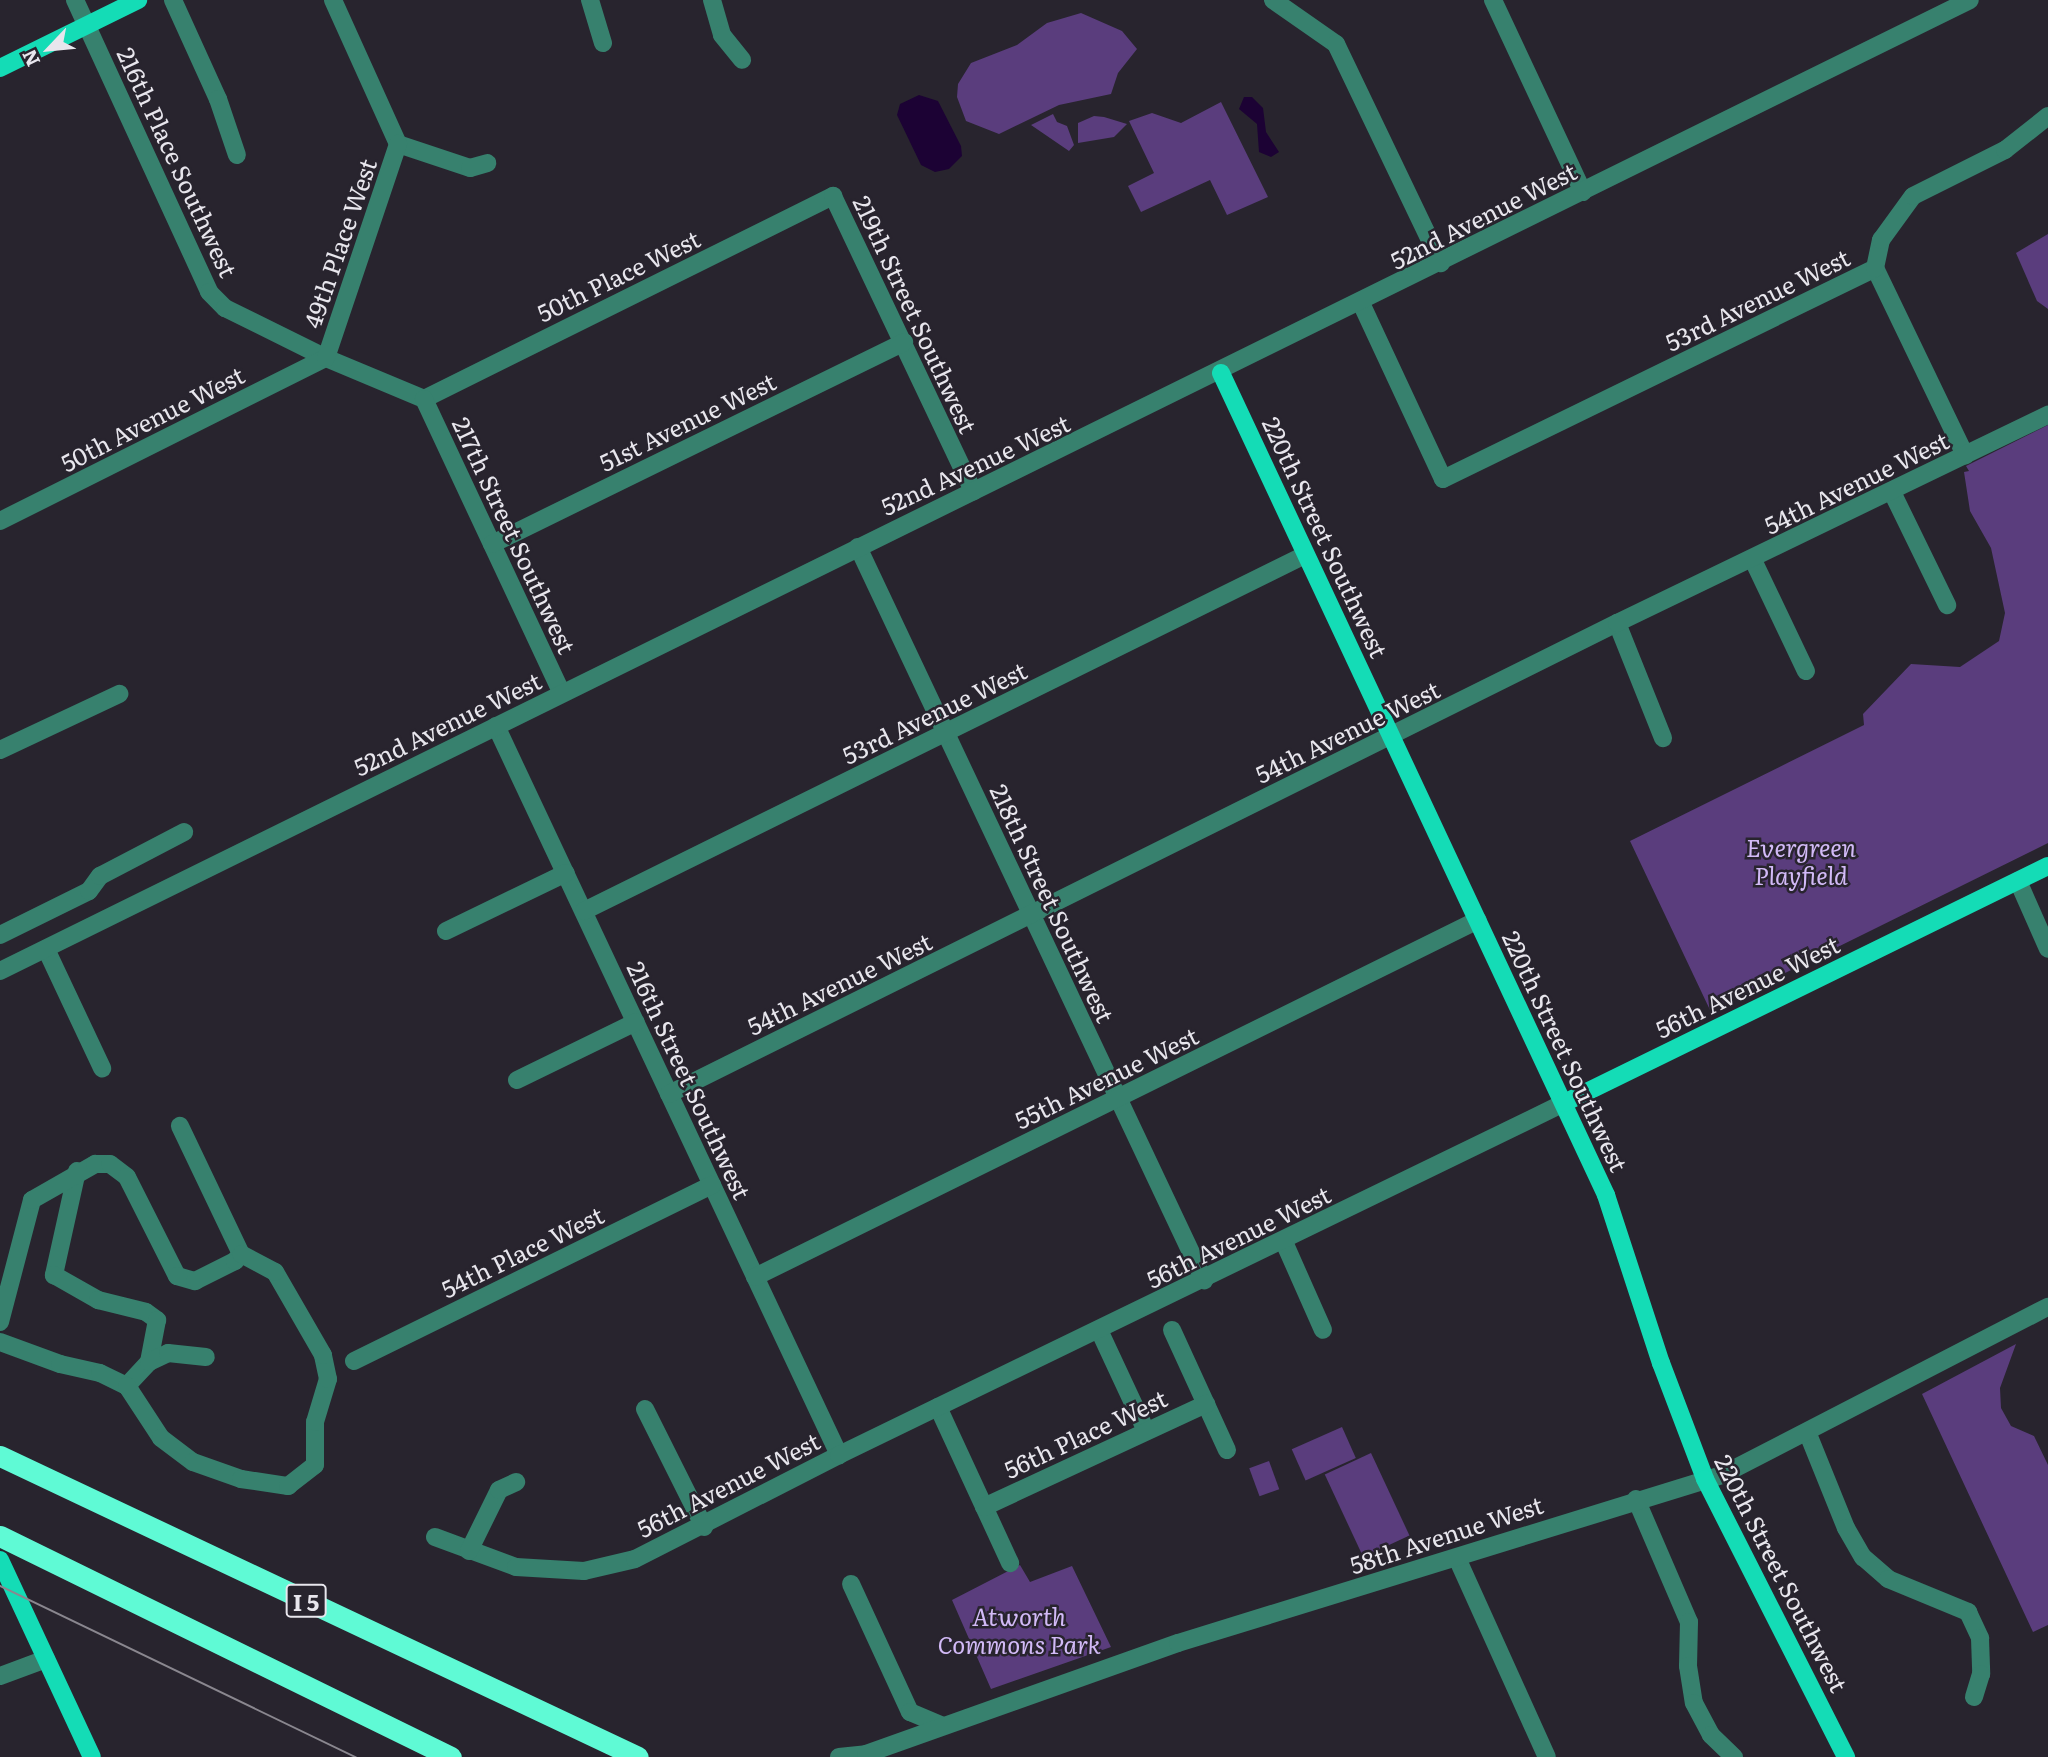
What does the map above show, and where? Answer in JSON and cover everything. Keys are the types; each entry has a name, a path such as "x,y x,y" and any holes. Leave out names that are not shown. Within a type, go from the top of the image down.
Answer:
{"highway":[{"name":"I 5","path":"7,1459 638,1757"},
{"path":"0,1536 451,1757"},
{"path":"599,1739 651,1757"}],"main road":[{"path":"0,68 138,0"},
{"name":"220th Street Southwest","path":"1221,373 1564,1103 1627,1248 1661,1363 1705,1479 1846,1757"},
{"name":"56th Avenue West","path":"1564,1103 2048,866"},
{"path":"0,1560 92,1757"}],"street":[{"path":"75,0 88,26"},
{"path":"173,0 218,99 237,155"},
{"path":"333,0 398,144 470,168 487,163"},
{"path":"590,0 603,43"},
{"path":"712,0 722,35 742,60"},
{"path":"1273,0 1336,44 1441,263"},
{"path":"1493,0 1583,192"},
{"name":"52nd Avenue West","path":"0,971 858,547 1221,373 1583,192 1944,6 1970,0"},
{"name":"216th Place Southwest","path":"88,26 209,292 225,308 326,358 424,398"},
{"name":"53rd Avenue West","path":"1361,303 1443,479 1875,268 1881,240 1913,196 2005,150 2048,116"},
{"name":"49th Place West","path":"326,358 398,144"},
{"name":"219th Street Southwest","path":"833,196 973,491"},
{"name":"50th Place West","path":"424,398 833,196"},
{"path":"1875,268 1965,455"},
{"name":"51st Avenue West","path":"492,544 904,342"},
{"name":"50th Avenue West","path":"0,521 326,358"},
{"name":"217th Street Southwest","path":"424,398 562,693"},
{"name":"54th Avenue West","path":"670,1094 1617,623 1754,560 2048,415"},
{"path":"1892,492 1947,604"},
{"name":"218th Street Southwest","path":"858,547 1204,1280"},
{"name":"53rd Avenue West","path":"584,911 1305,555"},
{"path":"1754,560 1806,671"},
{"path":"1617,623 1663,738"},
{"path":"0,750 119,694"},
{"name":"216th Street Southwest","path":"496,726 839,1455"},
{"path":"0,935 89,891 100,876 184,832"},
{"path":"446,931 566,873"},
{"path":"2018,881 2048,949"},
{"name":"55th Avenue West","path":"755,1277 1478,920"},
{"path":"46,949 102,1068"},
{"path":"517,1080 636,1022"},
{"name":"56th Avenue West","path":"435,1537 516,1567 584,1571 635,1559 704,1527 839,1455 1284,1242 1564,1103"},
{"path":"0,1342 60,1364 100,1373 127,1386 160,1437 193,1462 241,1479 288,1486 315,1465 315,1422 328,1379 323,1355 275,1272 241,1254 180,1126"},
{"path":"0,1322 32,1200 77,1171 110,1164 127,1177 177,1276 195,1281 241,1254"},
{"path":"77,1171 54,1275 99,1300 146,1312 157,1320 149,1362"},
{"name":"54th Place West","path":"354,1361 712,1185"},
{"path":"1284,1242 1322,1330"},
{"name":"58th Avenue West","path":"838,1756 866,1754 941,1725 1178,1643 1705,1479 1808,1434 2048,1307"},
{"path":"1099,1330 1146,1431"},
{"path":"1172,1330 1227,1450"},
{"path":"127,1386 149,1362 169,1353 206,1357"},
{"name":"56th Place West","path":"984,1507 1206,1404"},
{"path":"938,1407 1010,1563"},
{"path":"645,1409 704,1527"},
{"path":"1808,1434 1846,1528 1863,1557 1888,1579 1968,1612 1980,1637 1981,1674 1974,1697"},
{"path":"469,1551 499,1490 516,1482"},
{"path":"1636,1499 1689,1622 1688,1666 1694,1703 1711,1735 1734,1757"},
{"path":"1457,1558 1547,1757"},
{"path":"851,1584 910,1712 941,1725"},
{"path":"0,1676 46,1659"}],"green space":[{"path":"1081,13 1122,31 1137,49 1118,73 1111,94 1059,105 999,134 966,121 957,97 958,84 971,63 1017,45 1047,23"},
{"path":"1221,102 1268,197 1227,215 1210,180 1141,212 1128,186 1154,173 1129,121 1152,113 1181,123"},
{"path":"1053,114 1057,122 1067,126 1074,145 1069,151 1031,125"},
{"path":"1094,116 1127,124 1114,137 1078,143 1078,123"},
{"path":"2048,234 2048,309 2037,301 2016,253"},
{"name":"Evergreen Playfield","path":"2048,425 2048,843 1710,1010 1630,841 1864,725 1863,714 1911,664 1960,667 1999,641 2005,613 1991,548 1970,511 1964,472 1969,471 1966,466"},
{"path":"2016,1344 2000,1388 2001,1408 2011,1426 2034,1436 2048,1465 2048,1625 2033,1632 1922,1394"},
{"path":"1342,1427 1356,1458 1306,1480 1292,1449"},
{"path":"1371,1453 1409,1535 1363,1557 1325,1475"},
{"path":"1269,1461 1279,1489 1260,1496 1249,1468"},
{"name":"Atworth Commons Park","path":"1020,1565 1030,1582 1072,1566 1111,1647 991,1689 952,1600"}],"shaded area":[{"path":"919,95 938,101 961,146 962,156 949,169 935,172 921,165 897,115 900,104"},
{"path":"1244,97 1252,97 1263,108 1266,132 1279,152 1271,157 1259,152 1257,124 1239,109"}],"tram line":[{"path":"0,1586 356,1757"}]}
